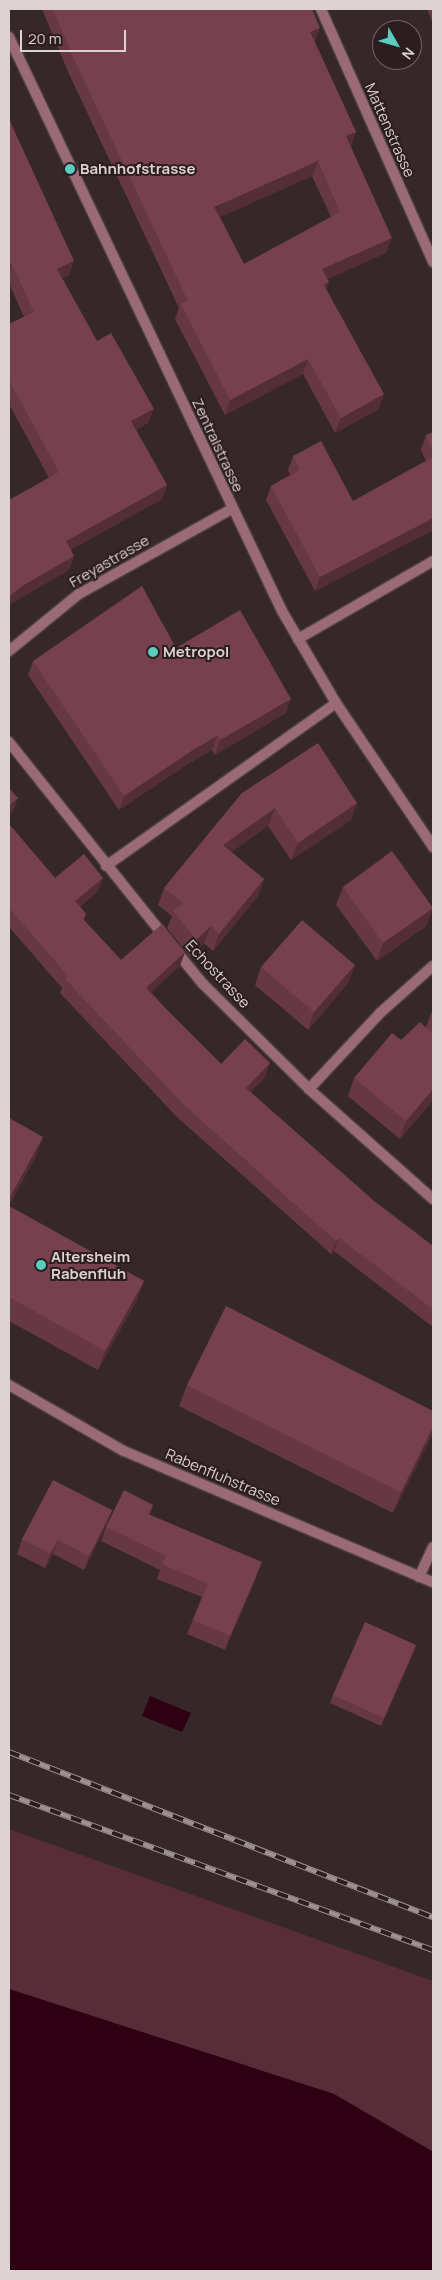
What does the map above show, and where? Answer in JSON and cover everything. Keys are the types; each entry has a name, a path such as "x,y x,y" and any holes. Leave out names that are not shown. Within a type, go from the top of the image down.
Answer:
{"street":[{"name":"Mattenstrasse","path":"321,9 433,262"},
{"name":"Zentralstrasse","path":"9,37 232,509 298,639 336,703 433,847"},
{"name":"Freyastrasse","path":"9,651 79,594 232,509"},
{"path":"298,639 433,560"},
{"path":"106,866 336,703"},
{"name":"Echostrasse","path":"9,742 106,866 203,984 309,1089 433,1199"},
{"path":"309,1089 380,1013 433,966"},
{"name":"Rabenfluhstrasse","path":"9,1385 124,1451 433,1582"},
{"path":"419,1577 433,1547"}],"shaded area":[{"path":"150,1696 191,1713 182,1732 142,1716"},
{"path":"9,1829 433,1981 433,2151 334,2094 9,1989"},
{"path":"9,1989 334,2094 433,2152 433,2271 9,2271"}],"building":[{"path":"53,9 312,9 320,28 310,32 356,132 346,136 392,238 322,269 329,282 324,285 384,394 341,418 308,359 230,400 181,304 188,301 74,59","holes":["318,161 340,212 244,264 214,207"]},
{"path":"9,119 74,261 57,269 97,341 111,333 154,409 131,421 167,485 66,541 74,556 22,586 9,597 9,500 59,472 9,380 9,324 34,312 12,264 9,265"},
{"path":"433,432 433,451 426,435"},
{"path":"321,441 353,501 433,457 433,518 320,577 271,486 300,470 293,456"},
{"path":"142,586 176,648 240,610 291,699 220,740 217,736 124,796 33,661"},
{"path":"318,743 357,803 298,843 275,808 223,845 264,879 219,934 211,926 196,940 173,911 183,903 164,888 242,793"},
{"path":"9,788 18,798 9,806"},
{"path":"9,824 55,878 84,854 103,878 75,901 86,914 82,918 121,960 162,924 185,952 146,988 221,1064 245,1039 270,1063 246,1088 374,1201 433,1246 433,1309 339,1238 336,1241 183,1104 65,979 68,976 9,908"},
{"path":"392,851 433,908 383,943 343,887"},
{"path":"302,920 355,965 314,1012 261,967"},
{"path":"420,1022 433,1034 433,1089 406,1121 354,1078 392,1033 401,1040"},
{"path":"9,1118 43,1137 9,1199"},
{"name":"Altersheim Rabenfluh","path":"9,1206 144,1281 105,1351 9,1297"},
{"path":"226,1306 433,1411 433,1427 401,1492 187,1385"},
{"path":"53,1480 112,1510 89,1556 58,1540 50,1554 22,1539"},
{"path":"124,1490 153,1505 148,1514 262,1562 230,1636 193,1620 208,1584 162,1564 166,1556 106,1527"},
{"path":"365,1622 416,1645 384,1718 333,1695"}],"railway":[{"path":"9,1752 433,1917"},
{"path":"9,1795 433,1950"}],"place":[{"name":"Bahnhofstrasse","path":"70,169"},
{"name":"Metropol","path":"153,652"},
{"name":"Altersheim Rabenfluh","path":"41,1265"}]}
